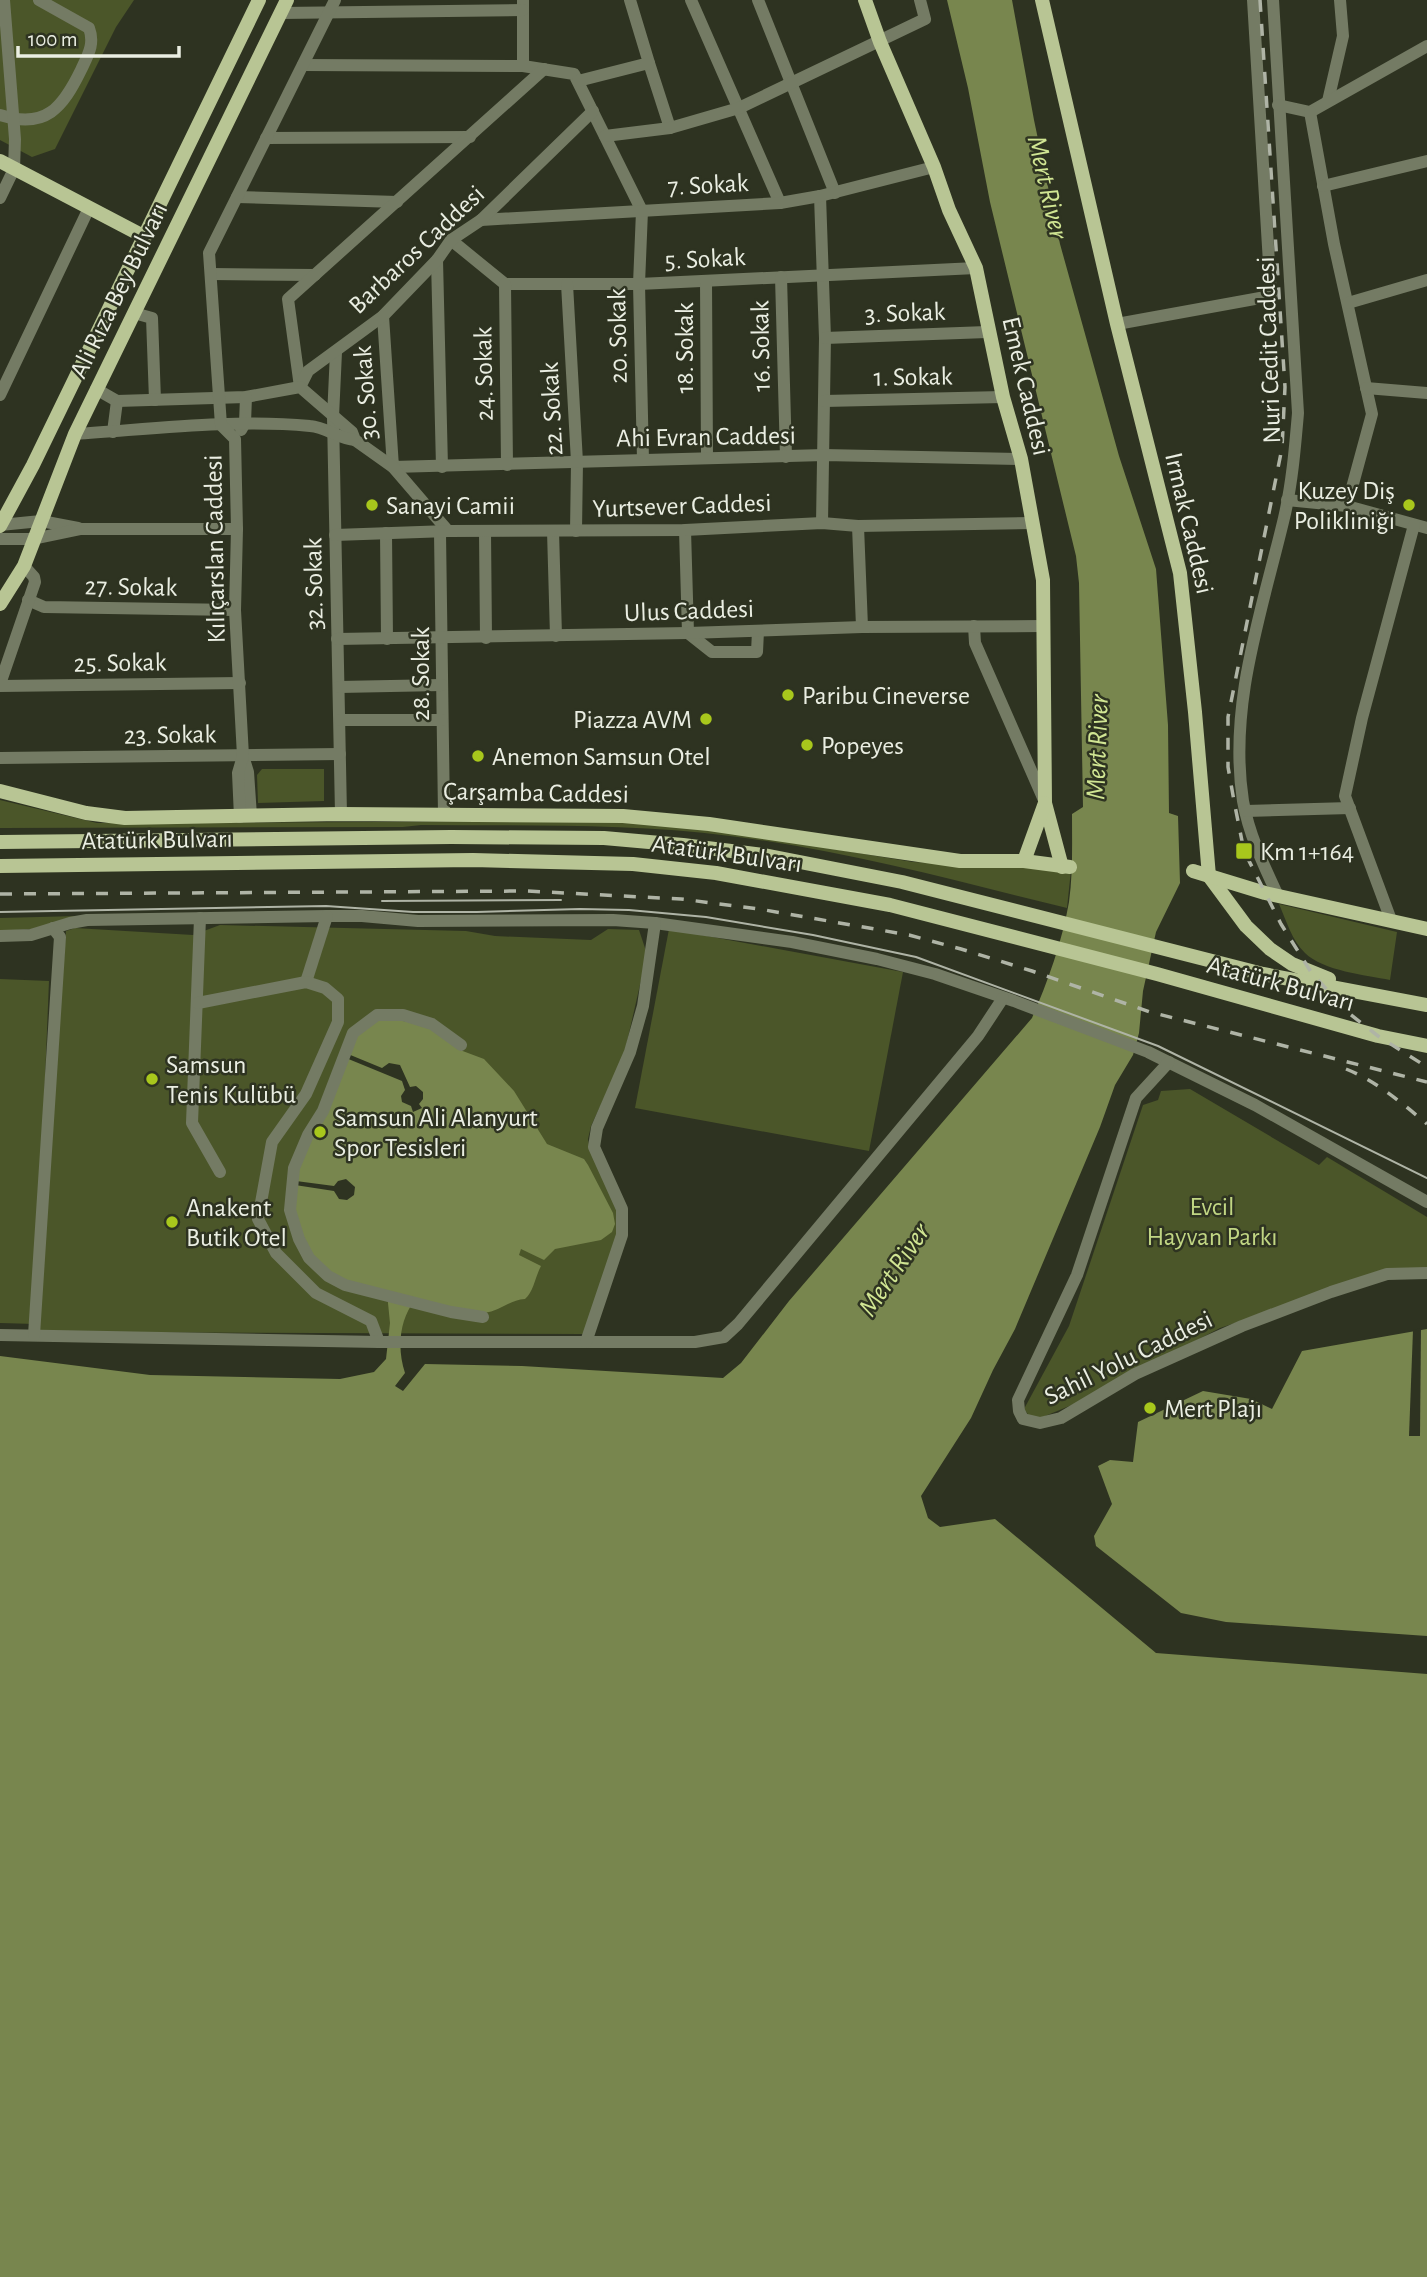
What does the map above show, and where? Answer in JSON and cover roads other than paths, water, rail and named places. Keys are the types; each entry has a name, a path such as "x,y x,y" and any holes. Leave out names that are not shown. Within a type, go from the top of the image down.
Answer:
{"main road":[{"name":"Ali Rıza Bey Bulvarı","path":"0,525 33,465 259,0"},
{"name":"Emek Caddesi","path":"865,0 949,210 976,268 1003,397 1020,459 1043,580 1045,803 1066,867"},
{"name":"Irmak Caddesi","path":"1042,0 1116,324 1180,573 1209,876"},
{"name":"Ali Rıza Bey Bulvarı","path":"0,604 24,566 75,434 96,389 284,6"},
{"path":"0,162 145,237"},
{"name":"Çarşamba Caddesi","path":"0,792 86,813 125,818 341,814 623,816 709,824 960,861 1024,862 1066,867"},
{"name":"Emek Caddesi","path":"1024,862 1045,803"},
{"name":"Atatürk Bulvarı","path":"0,842 451,837 604,838 683,845 764,855 902,882 1263,974 1427,1005"},
{"name":"Atatürk Bulvarı","path":"0,866 473,860 633,864 716,873 890,905 1427,1046"},
{"path":"1194,871 1278,896 1427,929"},
{"path":"1209,876 1246,926 1270,949 1292,964 1356,991"}],"street":[{"path":"0,198 14,169 14,120 4,0"},
{"path":"0,115 14,120 41,117 56,109 67,98 92,47 89,28 39,0"},
{"path":"630,0 670,128"},
{"path":"691,0 780,203"},
{"path":"758,0 835,192"},
{"path":"605,136 670,128 739,108 925,19 920,0"},
{"name":"Nuri Cedit Caddesi","path":"1116,324 1271,296 1253,0"},
{"name":"Nuri Cedit Caddesi","path":"1273,0 1298,413 1295,455 1287,500 1257,621 1242,701 1239,753 1246,811 1257,850 1278,896"},
{"path":"1328,102 1343,36 1340,0"},
{"path":"284,6 523,5 523,66"},
{"name":"Kılıçarslan Caddesi","path":"246,816 248,772 243,756 235,610 235,439 221,425 209,253 332,6"},
{"path":"1278,106 1310,112 1427,47"},
{"path":"578,81 649,63"},
{"path":"303,65 523,66 574,74 642,211"},
{"path":"444,532 393,467 355,440 352,432 300,387 288,299 544,69"},
{"name":"Barbaros Caddesi","path":"300,387 308,371 383,316 437,260 451,240 481,220 593,111"},
{"path":"1310,112 1323,186 1373,414 1347,506"},
{"path":"266,138 470,137"},
{"path":"1323,186 1427,162"},
{"name":"7. Sokak","path":"481,220 780,203 820,196 934,167"},
{"path":"820,196 825,338 822,523"},
{"path":"237,197 397,202"},
{"path":"2,387 89,208"},
{"name":"20. Sokak","path":"642,211 639,284 643,460"},
{"path":"451,240 505,284"},
{"path":"437,260 442,467"},
{"name":"5. Sokak","path":"505,284 639,284 976,268"},
{"path":"211,274 315,275"},
{"name":"16. Sokak","path":"781,277 786,457"},
{"path":"1348,303 1427,280"},
{"name":"18. Sokak","path":"706,281 706,458"},
{"name":"24. Sokak","path":"505,284 507,464"},
{"name":"22. Sokak","path":"567,284 577,462 576,531"},
{"path":"134,313 152,317 155,400"},
{"name":"30. Sokak","path":"383,316 393,467"},
{"name":"3. Sokak","path":"825,338 988,331"},
{"name":"32. Sokak","path":"336,352 333,417 341,814"},
{"path":"96,389 117,401 246,397 300,387"},
{"path":"1366,388 1427,393"},
{"path":"235,439 245,423 246,397"},
{"name":"1. Sokak","path":"824,401 1003,397"},
{"path":"113,432 117,401"},
{"path":"75,434 245,423 312,426 347,440 355,440"},
{"name":"Ahi Evran Caddesi","path":"393,467 824,455 1020,459"},
{"path":"1287,500 1347,506 1427,528"},
{"path":"0,525 41,522 81,529 237,529"},
{"name":"Yurtsever Caddesi","path":"335,535 685,530 822,523 858,526 1032,523"},
{"path":"1391,920 1345,796 1362,718 1414,525"},
{"path":"858,526 862,627"},
{"path":"0,539 33,539 81,529"},
{"path":"685,530 688,634 712,652 757,652 758,631"},
{"path":"553,531 556,636"},
{"name":"28. Sokak","path":"444,532 444,815"},
{"path":"485,532 486,638"},
{"path":"386,533 387,639"},
{"path":"0,685 34,582 34,577 24,566"},
{"name":"27. Sokak","path":"28,600 44,607 235,610"},
{"path":"974,626 975,643 1045,803"},
{"name":"Ulus Caddesi","path":"337,639 688,634 862,627 1043,626"},
{"name":"25. Sokak","path":"0,685 240,683"},
{"path":"339,687 442,685"},
{"path":"340,720 442,720"},
{"name":"23. Sokak","path":"0,758 340,754"},
{"path":"1246,811 1350,808"},
{"path":"306,982 327,916"},
{"path":"0,936 31,935 87,920 362,916 418,921 613,920 792,942 935,974 1149,1052 1255,1105 1427,1202"},
{"path":"200,918 192,1123 220,1172"},
{"path":"586,1342 622,1236 622,1209 594,1147 597,1128 630,1052 643,1006 654,923"},
{"path":"34,1335 60,937 52,928"},
{"path":"198,1003 306,982 325,988 338,999 338,1022 306,1094 272,1142 258,1219 276,1253 316,1293 370,1321 379,1342"},
{"path":"0,1335 379,1342 695,1342 724,1337 738,1324 1008,999"},
{"path":"461,1045 432,1024 403,1015 377,1015 353,1033 323,1111 308,1135 294,1168 290,1210 299,1239 309,1258 328,1276 345,1285 413,1303 483,1317"},
{"name":"Sahil Yolu Caddesi","path":"1169,1062 1136,1098 1077,1275 1018,1401 1023,1419 1040,1423 1061,1418 1135,1374 1242,1326 1331,1292 1387,1274 1427,1273"}],"water":[{"name":"Mert River","path":"947,0 1012,0 1060,244 1119,456 1156,569 1168,725 1169,813 1178,816 1180,883 1156,932 1133,1055 1115,1085 1015,1329 971,1418 921,1496 928,1518 940,1527 995,1519 1156,1653 1427,1674 1427,2277 0,2277 0,1356 150,1375 340,1379 374,1372 386,1359 390,1323 387,1293 340,1280 311,1255 293,1209 299,1162 353,1040 380,1016 431,1027 460,1050 484,1059 514,1091 547,1144 584,1159 613,1213 615,1224 612,1232 601,1240 555,1249 544,1260 521,1249 519,1255 541,1266 525,1299 484,1313 415,1300 406,1316 401,1335 405,1373 395,1386 403,1391 425,1364 522,1366 723,1378 741,1363 789,1301 1032,1018 1038,1004 1058,947 1069,902 1072,814 1083,807 1079,583 1076,556 990,202 968,88"},
{"path":"1427,1329 1427,1636 1226,1622 1181,1613 1096,1546 1094,1536 1112,1504 1098,1466 1110,1460 1133,1462 1138,1422 1203,1391 1251,1399 1272,1409 1302,1351"}],"tram line":[{"path":"382,901 561,900"},
{"path":"0,912 326,906 413,912 629,910 706,917 813,935 916,957 1158,1046 1427,1178"}],"railway":[{"path":"1260,0 1285,387 1282,448 1228,717 1228,767 1244,851 1281,924 1311,972 1346,1011 1378,1036 1427,1067"},
{"path":"0,894 526,891 681,899 759,909 909,935 1032,971 1150,1012 1427,1082"},
{"path":"1346,1069 1378,1086 1427,1124"}],"place":[{"name":"Sanayi Camii","path":"372,505"},
{"name":"Kuzey Diş Polikliniği","path":"1409,505"},
{"name":"Paribu Cineverse","path":"788,695"},
{"name":"Piazza AVM","path":"706,719"},
{"name":"Popeyes","path":"807,745"},
{"name":"Anemon Samsun Otel","path":"478,756"},
{"name":"Km 1+164","path":"1244,851"},
{"name":"Samsun Tenis Kulübü","path":"152,1079"},
{"name":"Samsun Ali Alanyurt Spor Tesisleri","path":"320,1132"},
{"name":"Anakent Butik Otel","path":"172,1222"},
{"name":"Mert Plajı","path":"1150,1408"}],"park label":[{"name":"Evcil Hayvan Parkı","path":"1212,1221"}]}
